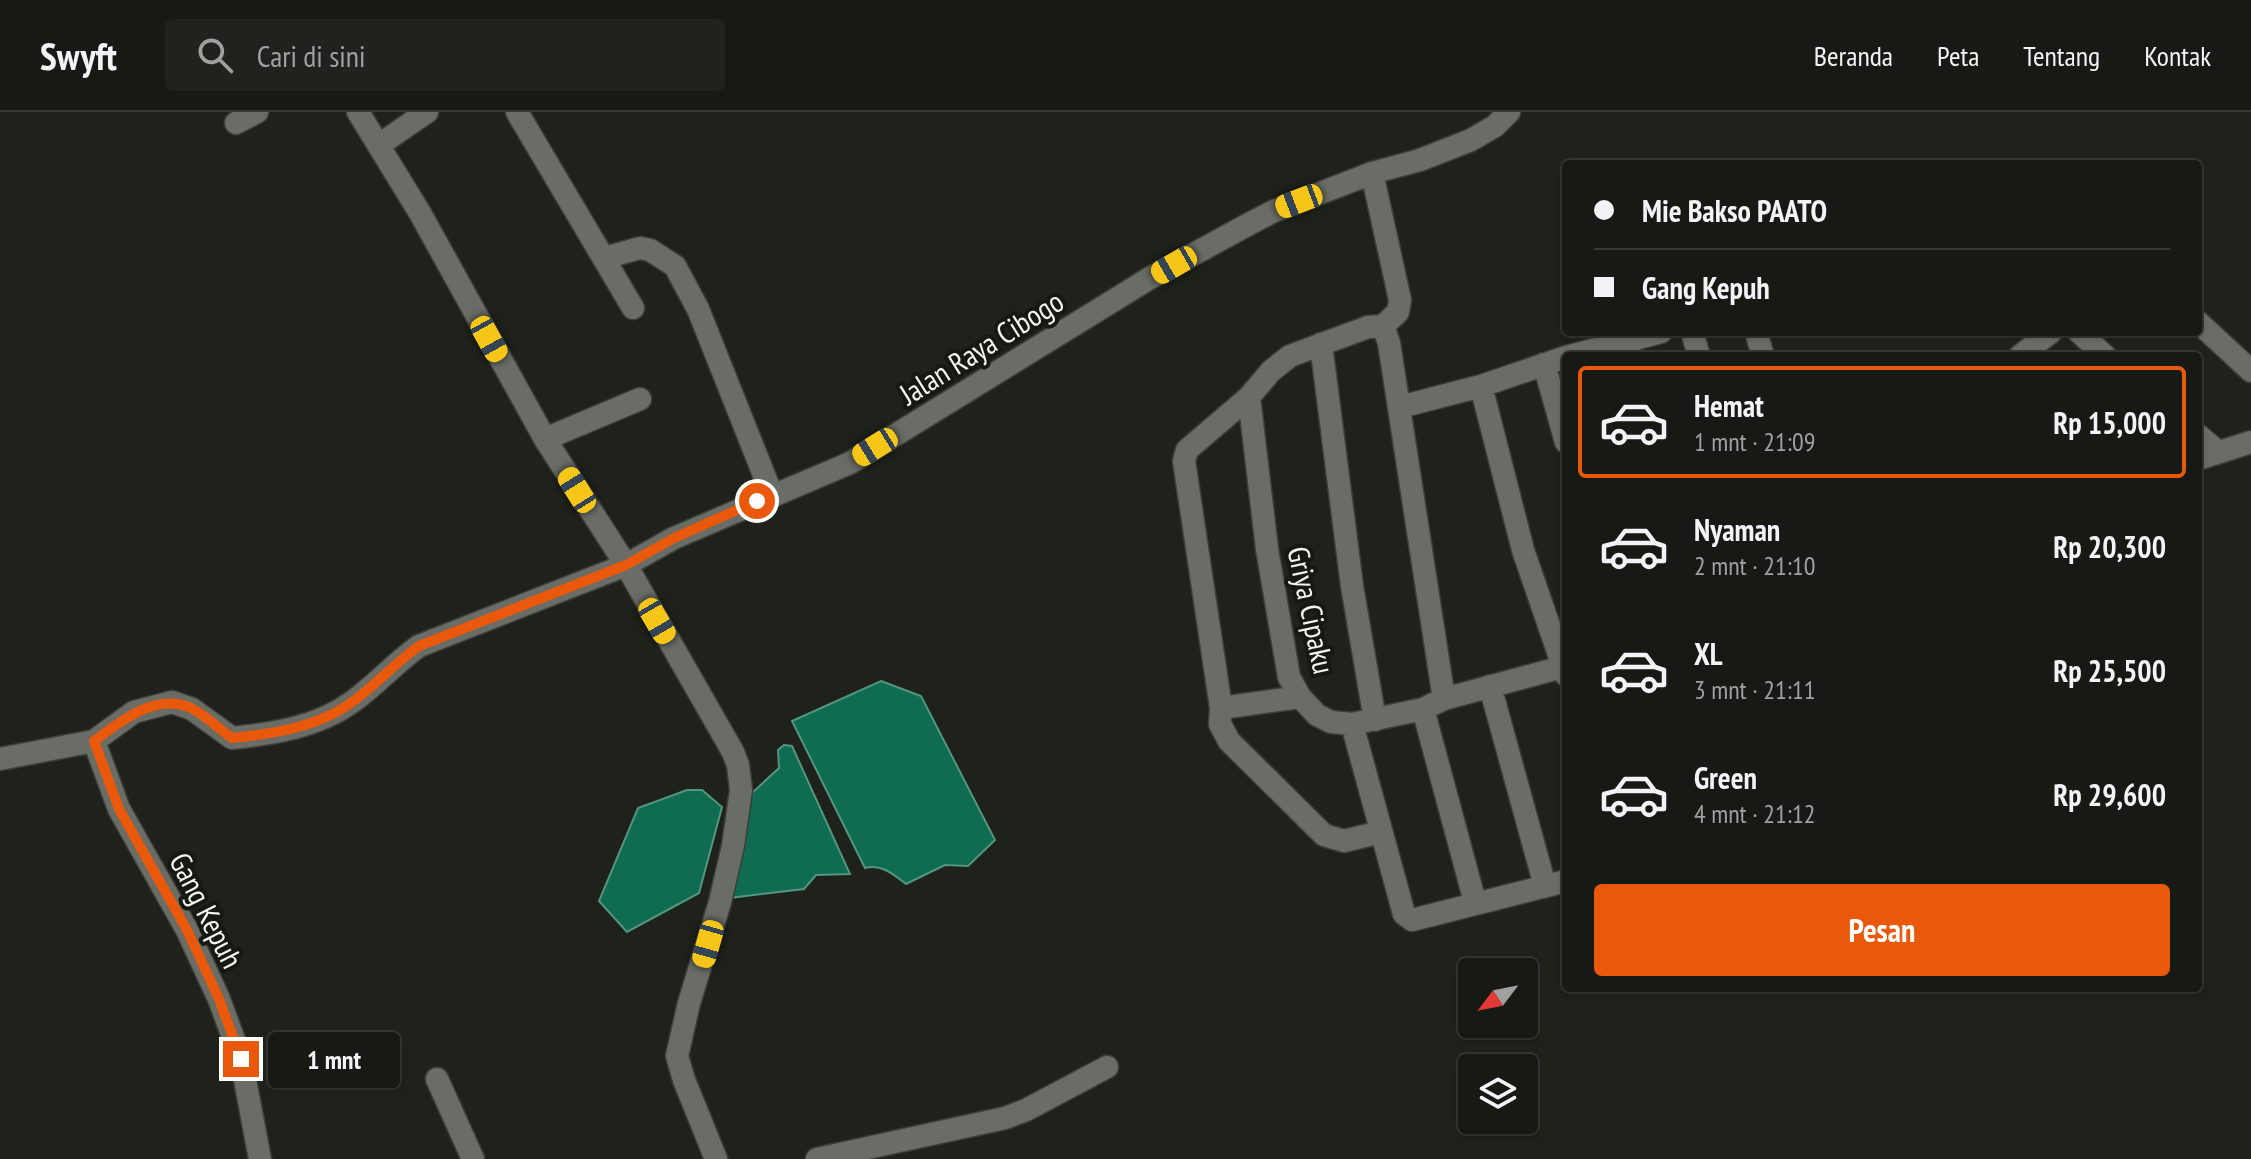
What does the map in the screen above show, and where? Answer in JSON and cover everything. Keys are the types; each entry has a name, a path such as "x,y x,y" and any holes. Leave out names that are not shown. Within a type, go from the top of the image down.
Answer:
{"street":[{"path":"236,123 257,112"},
{"path":"358,112 420,213 545,439 626,565 733,752 741,778 733,846 677,1056 716,1159"},
{"path":"379,145 427,112"},
{"path":"517,112 633,308"},
{"name":"Jalan Raya Cibogo","path":"94,741 134,712 172,702 192,709 232,738 267,735 340,710 395,662 419,646 626,565 674,538 850,463 1126,293 1222,238 1274,211 1372,173 1420,160 1471,140 1495,126 1509,112"},
{"path":"1372,173 1400,300 1398,312 1383,326 1368,327 1290,356 1271,371 1249,397 1187,450 1184,461 1221,708 1220,724 1229,741 1324,835 1344,841 1381,832"},
{"path":"604,258 640,248 650,250 675,266 698,309 772,495"},
{"path":"1383,326 1400,407 1444,699"},
{"path":"2202,326 2251,371"},
{"path":"1603,352 1628,348 1653,336"},
{"path":"2025,352 2046,336"},
{"path":"2083,336 2101,352"},
{"path":"1321,344 1352,586 1375,720"},
{"path":"1400,407 1481,386 1560,359 1562,387"},
{"path":"1481,386 1523,550 1562,660"},
{"name":"Griya Cipaku","path":"1249,397 1267,549 1289,677 1300,697 1324,719 1338,724 1375,720 1423,709 1444,699 1490,686 1562,670"},
{"path":"545,439 640,399"},
{"path":"2208,455 2249,446"},
{"path":"1352,724 1405,916 1412,920 1556,884 1490,686"},
{"path":"1221,708 1300,697"},
{"path":"1423,709 1475,902"},
{"path":"0,759 94,741"},
{"name":"Gang Kepuh","path":"94,741 119,809 187,930 219,999 241,1059 260,1159"},
{"path":"817,1159 1005,1118 1107,1067"},
{"path":"437,1079 473,1159"}],"shaded area":[{"path":"881,681 921,696 995,840 968,866 945,865 906,884 882,869 865,868 792,721"},
{"path":"784,745 792,746 850,874 816,875 804,889 729,898 750,799 753,792 779,768 778,750"},
{"path":"687,790 702,790 722,807 699,893 627,932 599,901 638,808"}],"route":[{"path":"241,1059 219,999 187,930 119,809 94,741 134,712 172,702 192,709 232,738 267,735 312,721 340,710 395,662 441,635 626,565 674,538 757,501"}]}
